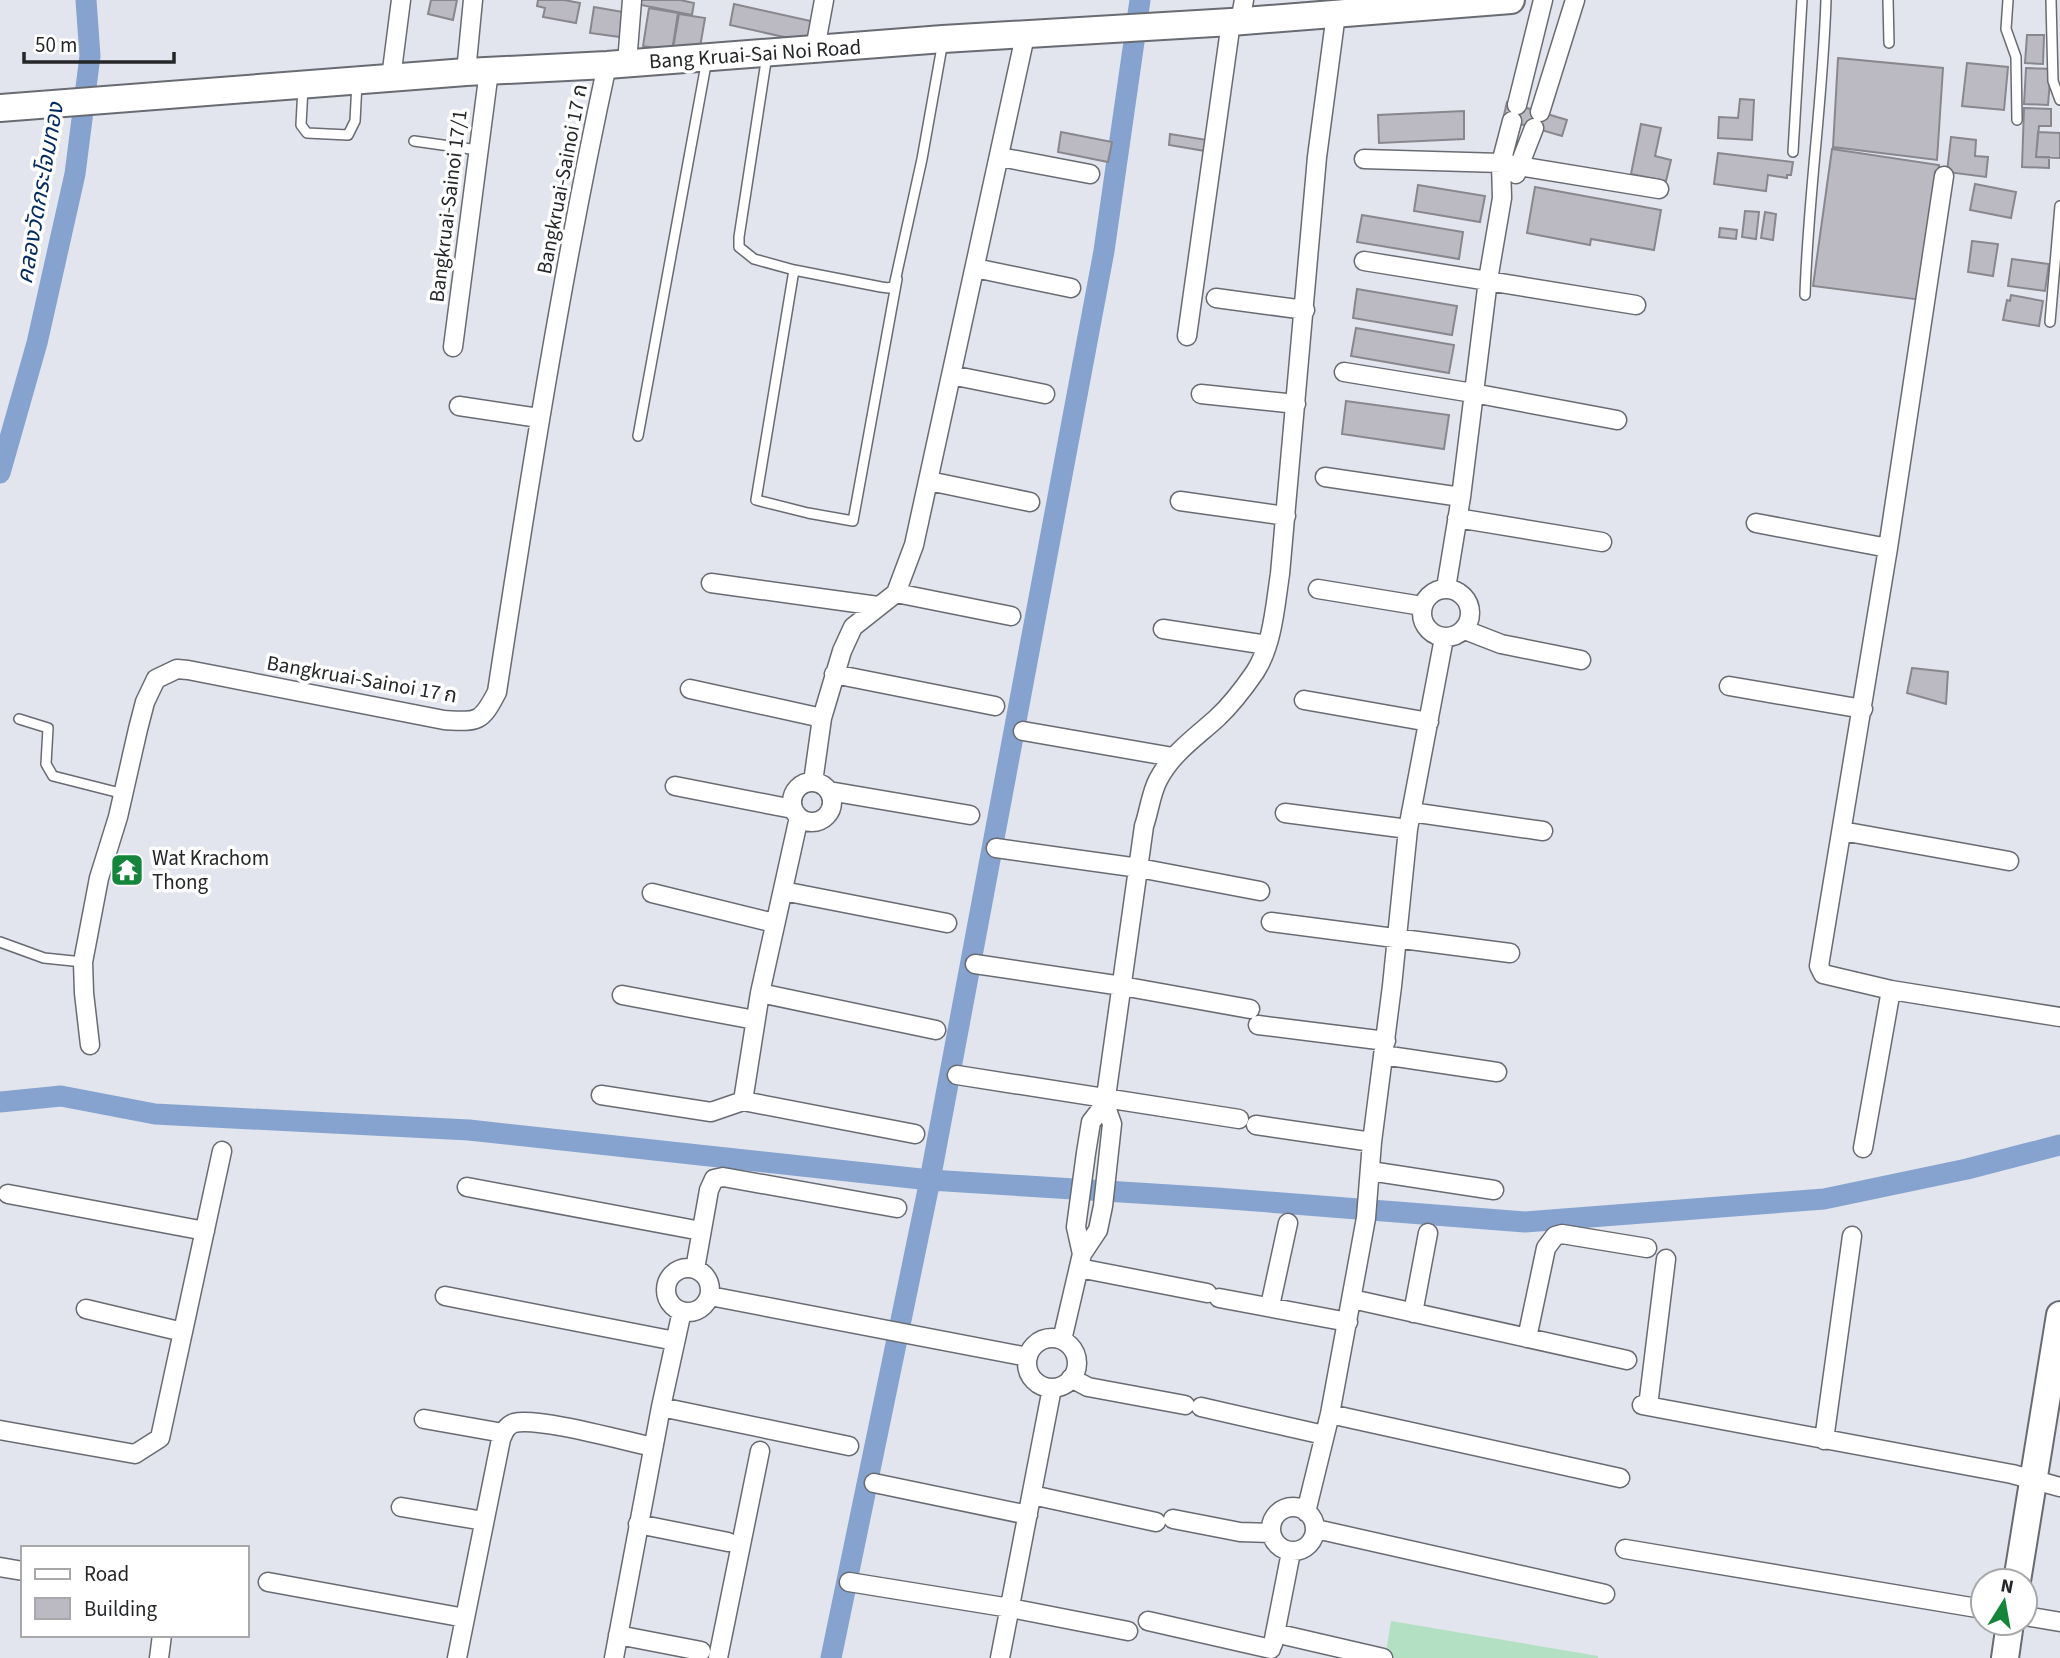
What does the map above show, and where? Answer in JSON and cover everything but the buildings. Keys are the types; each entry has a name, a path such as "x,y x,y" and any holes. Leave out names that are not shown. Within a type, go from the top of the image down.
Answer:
{"main road":[{"name":"Bang Kruai-Sai Noi Road","path":"0,108 943,39 1094,32 1185,25 1238,15 1511,0"},
{"path":"2019,1567 2060,1315"},
{"path":"2005,1658 2008,1637"}],"street":[{"path":"391,78 401,0"},
{"name":"Bangkruai-Sainoi 17/1","path":"453,347 478,150 473,0"},
{"name":"Bangkruai-Sainoi 17 ก","path":"90,1045 83,962 99,878 124,794 145,702 156,679 177,669 444,720 472,722 486,712 497,692 539,418 590,142 617,64 632,0"},
{"path":"815,49 824,0"},
{"path":"1446,588 1461,497 1488,280 1502,198 1501,163 1543,0"},
{"path":"1502,198 1521,166 1574,0"},
{"path":"1062,1340 1080,1261 1098,1230 1103,1206 1112,1124 1106,1101 1144,826 1157,782 1173,757 1237,697 1256,670 1267,645 1280,574 1317,157 1336,8"},
{"path":"1187,336 1238,15"},
{"path":"813,782 822,718 834,674 853,627 896,593 914,545 1025,36"},
{"path":"1000,157 1090,174"},
{"path":"1364,159 1501,163 1659,189"},
{"path":"1944,176 1863,709 1819,966 1823,974 1833,978 2060,1017"},
{"path":"1364,261 1636,304"},
{"path":"975,268 1071,288"},
{"path":"1216,298 1305,310"},
{"path":"1344,372 1617,420"},
{"path":"951,375 1045,394"},
{"path":"1200,394 1296,404"},
{"path":"459,406 539,418"},
{"path":"1325,477 1461,497"},
{"path":"929,481 1030,502"},
{"path":"1180,501 1286,516"},
{"path":"1457,518 1602,542"},
{"path":"1756,523 1888,548"},
{"path":"711,583 878,607"},
{"path":"1446,588 1457,591 1466,598 1471,608 1471,620 1465,630 1456,636 1444,638 1426,627 1422,606 1427,597 1436,591 1446,588"},
{"path":"1318,589 1422,606"},
{"path":"896,593 1011,616"},
{"path":"1163,629 1267,645"},
{"path":"1465,630 1501,644 1581,660"},
{"path":"1306,1511 1330,1415 1366,1218 1371,1142 1410,821 1444,638"},
{"path":"834,674 995,706"},
{"path":"1729,686 1863,709"},
{"path":"690,689 822,718"},
{"path":"1304,700 1429,722"},
{"path":"1023,731 1173,757"},
{"path":"676,786 796,813 807,822 817,822 825,817 831,810 832,800 829,791 822,784 813,782 803,784 792,799 796,813 783,891 755,1020 743,1101"},
{"path":"829,791 970,815"},
{"path":"1285,813 1543,831"},
{"path":"1842,831 2009,861"},
{"path":"996,848 1139,868 1260,891"},
{"path":"783,891 947,923"},
{"path":"652,893 774,923"},
{"path":"1271,922 1510,953"},
{"path":"975,964 1122,986 1497,1072"},
{"path":"1863,1148 1891,990"},
{"path":"760,993 936,1030"},
{"path":"622,995 755,1020"},
{"path":"957,1075 1371,1142"},
{"path":"601,1095 711,1112 743,1101 915,1134"},
{"path":"1080,1261 1076,1227 1091,1122 1106,1101"},
{"path":"1,1435 135,1454 160,1438 222,1151"},
{"path":"1370,1171 1494,1190"},
{"path":"695,1269 711,1182 723,1177 897,1208"},
{"path":"467,1186 701,1231"},
{"path":"8,1194 205,1231"},
{"path":"1270,1307 1288,1223"},
{"path":"1413,1313 1429,1233"},
{"path":"1527,1338 1546,1248 1555,1236 1562,1234 1647,1248"},
{"path":"1824,1440 1852,1237"},
{"path":"1666,1259 1645,1405 2012,1474 2060,1487"},
{"path":"1080,1261 1213,1295 1348,1322"},
{"path":"695,1269 708,1279 710,1296 699,1309 682,1311 669,1301 667,1284 678,1270 695,1269"},
{"path":"445,1296 675,1341"},
{"path":"710,1296 1028,1357"},
{"path":"1352,1299 1627,1360"},
{"path":"86,1309 183,1332"},
{"path":"614,1658 661,1406 682,1311"},
{"path":"1056,1338 1074,1350 1075,1372 1066,1383 1052,1388 1045,1387 1033,1379 1027,1365 1028,1357 1030,1351 1041,1341 1056,1338"},
{"path":"1072,1378 1088,1387 1193,1406 1324,1435"},
{"path":"1000,1658 1052,1388"},
{"path":"661,1406 849,1446"},
{"path":"1330,1415 1620,1478"},
{"path":"424,1419 503,1433"},
{"path":"457,1658 484,1521 506,1428 513,1423 536,1422 653,1447"},
{"path":"618,1635 710,1654 760,1451"},
{"path":"874,1483 1028,1515"},
{"path":"1032,1495 1164,1520 1240,1532 1270,1533"},
{"path":"401,1507 484,1521"},
{"path":"1285,1508 1300,1508 1306,1511 1316,1529 1314,1537 1305,1548 1291,1552 1276,1544 1270,1533 1273,1518 1285,1508"},
{"path":"638,1524 728,1542"},
{"path":"1316,1529 1605,1594"},
{"path":"1625,1549 1969,1607"},
{"path":"1272,1647 1291,1552"},
{"path":"0,1567 21,1571"},
{"path":"849,1581 1128,1631"},
{"path":"268,1582 465,1618"},
{"path":"2039,1618 2060,1622"},
{"path":"1147,1621 1272,1647 1383,1658"},
{"path":"159,1658 162,1637"}],"lane":[{"path":"1793,152 1802,0"},
{"path":"1805,295 1809,217 1824,59 1826,0"},
{"path":"1888,0 1889,43"},
{"path":"2008,0 2006,29 2016,57 2017,120"},
{"path":"2052,0 2053,81 2060,100"},
{"path":"794,270 757,500 838,520 853,521 943,39"},
{"path":"767,53 739,247 754,259 794,270 889,288 894,286 897,279"},
{"path":"638,436 708,58"},
{"path":"303,85 301,125 307,133 348,135 355,121 358,80"},
{"path":"414,141 478,150"},
{"path":"2050,322 2060,206"},
{"path":"19,719 48,728 46,764 53,776 124,794"},
{"path":"0,942 44,958 83,962"}],"green space":[{"path":"1391,1621 1598,1656 1598,1658 1385,1658"}],"waterway":[{"name":"คลองวัดกระโจมทอง","path":"0,473 37,343 75,174 90,56 86,0"},
{"path":"831,1658 930,1180 1104,251 1140,0"},
{"path":"0,1102 61,1096 155,1114 469,1130 930,1180 1217,1198 1525,1222 1824,1199 1967,1169 2060,1145"}],"place":[{"name":"Wat Krachom Thong","path":"127,870"}]}
